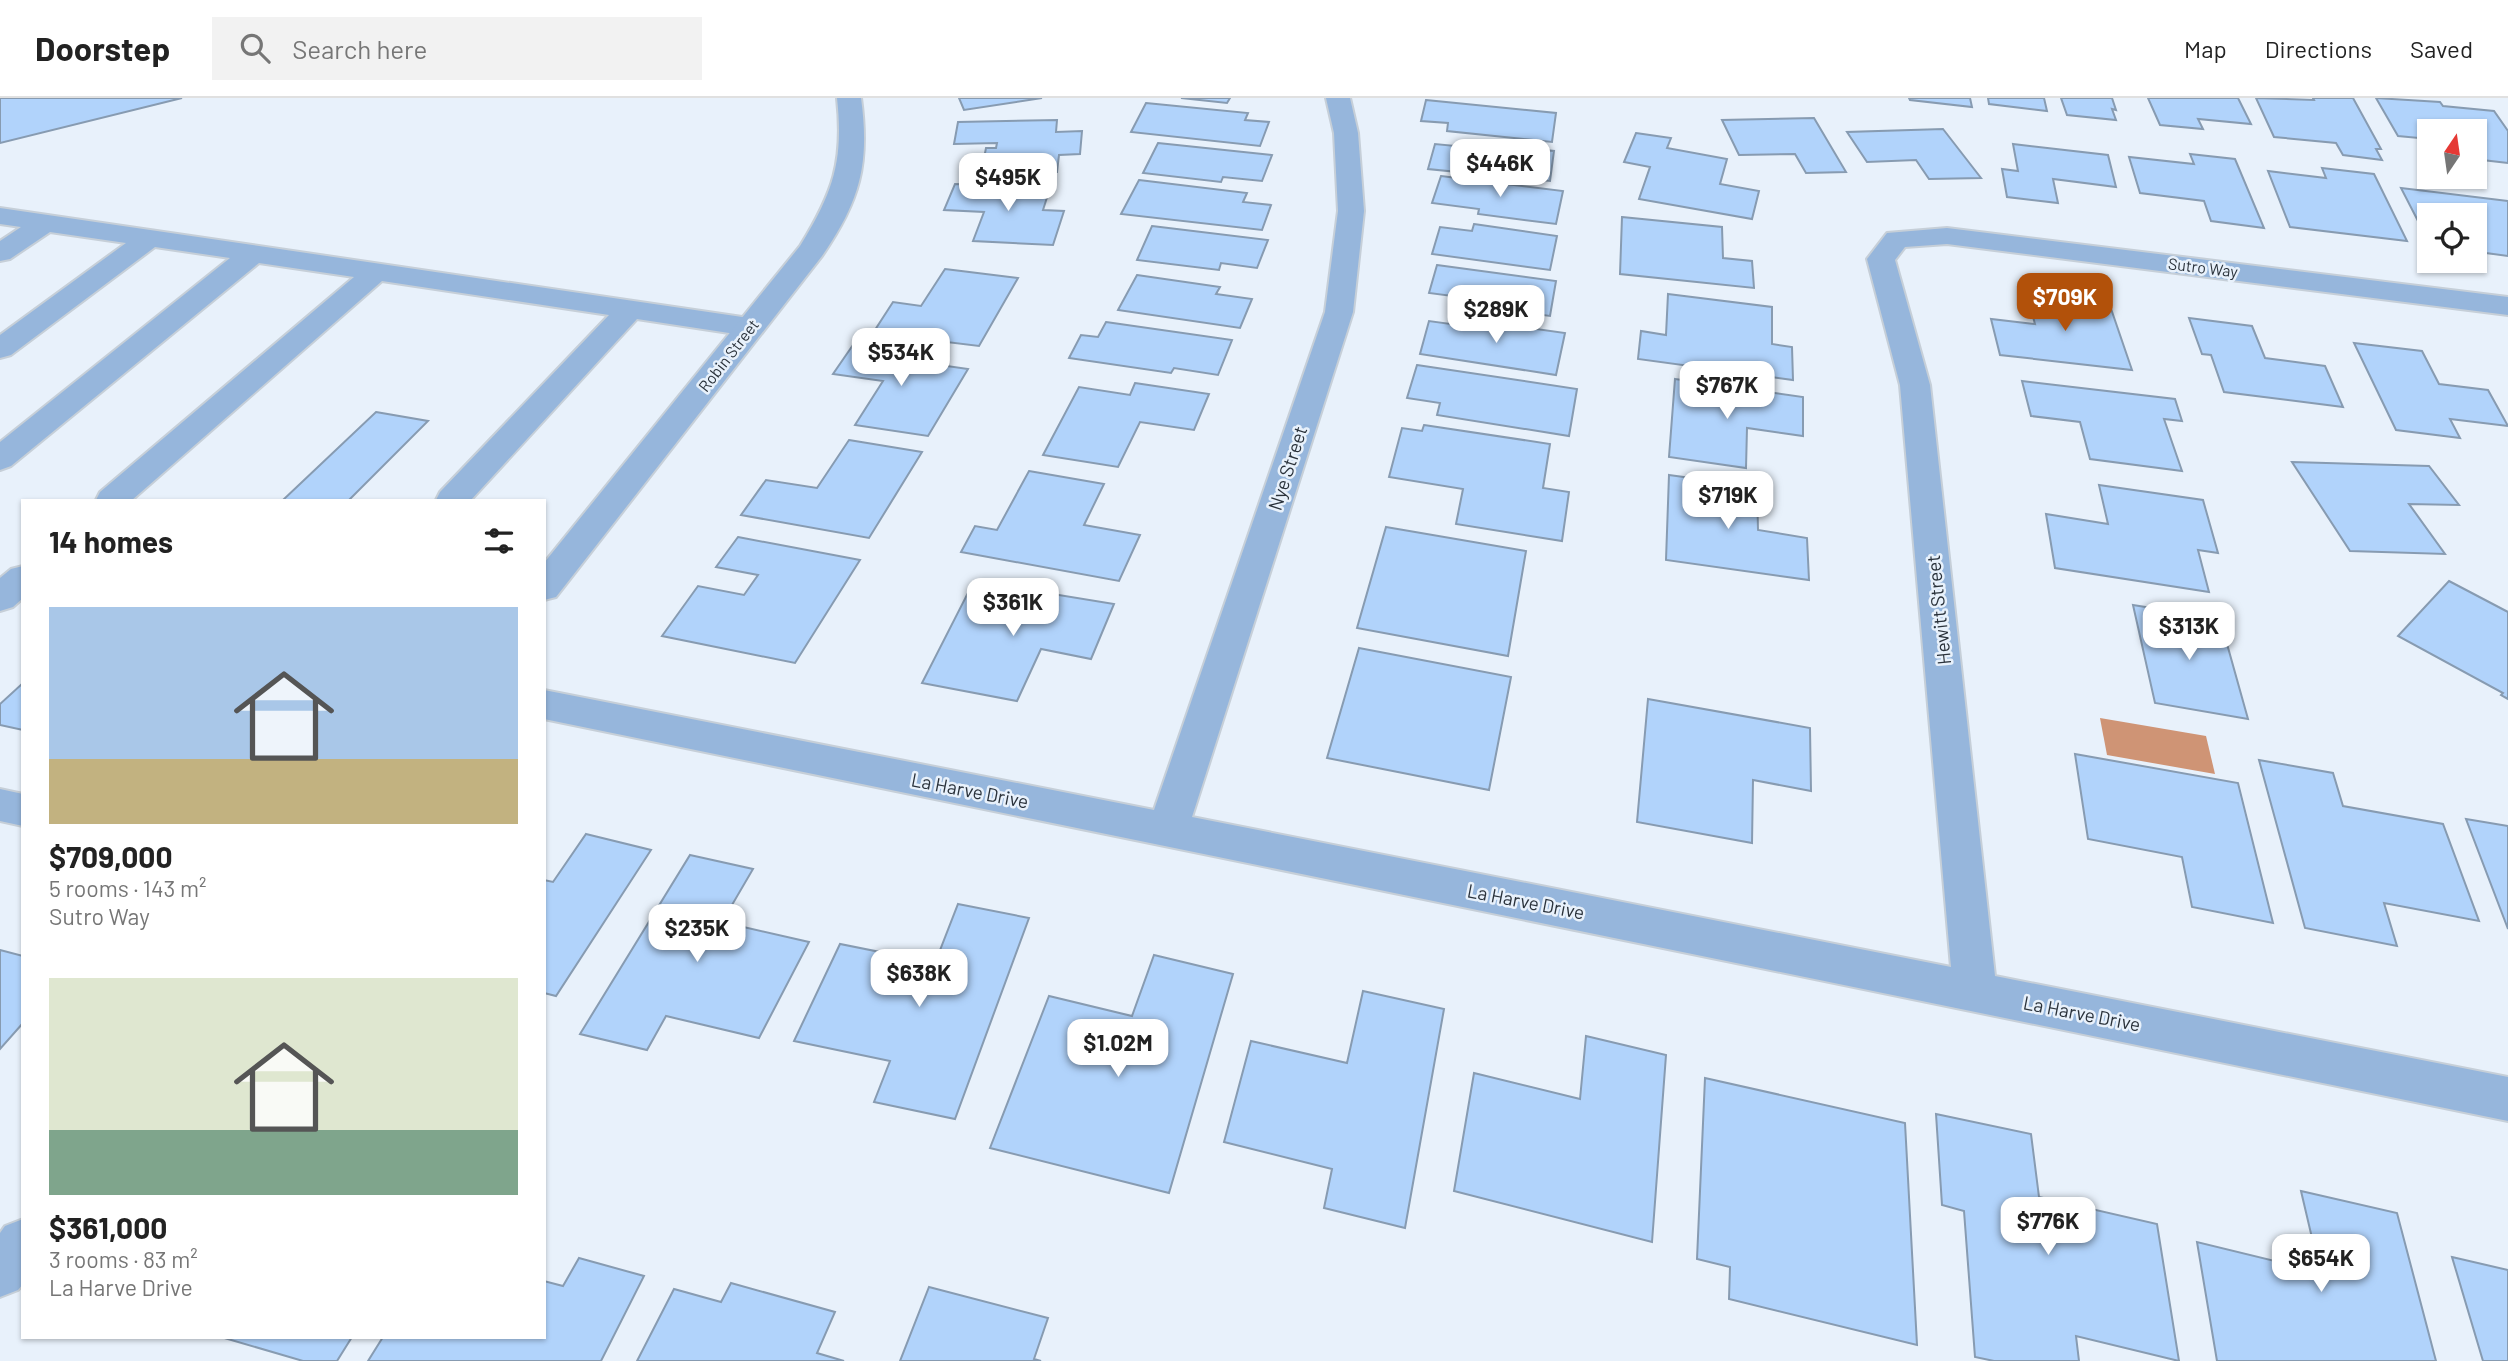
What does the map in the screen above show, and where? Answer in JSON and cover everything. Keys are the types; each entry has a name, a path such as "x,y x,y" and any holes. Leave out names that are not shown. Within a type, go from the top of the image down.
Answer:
{"street":[{"name":"Robin Street","path":"546,585 812,250 838,208 852,170 855,135 849,98"},
{"name":"Nye Street","path":"1168,830 1339,312 1351,211 1346,133 1338,98"},
{"path":"0,216 749,327"},
{"path":"0,253 45,223"},
{"name":"Sutro Way","path":"1897,239 1947,236 2508,306"},
{"path":"0,349 149,239"},
{"name":"Hewitt Street","path":"1897,239 1881,260 1915,385 1975,992"},
{"path":"0,459 251,255"},
{"path":"113,499 375,273"},
{"path":"453,499 630,310"},
{"path":"0,598 21,580"},
{"name":"La Harve Drive","path":"546,704 2508,1099"},
{"path":"0,805 21,810"},
{"path":"0,1272 21,1246"}],"shaded area":[{"path":"2100,718 2206,736 2215,774 2107,755"}],"building":[{"path":"0,98 182,98 0,143"},
{"path":"959,98 1042,98 964,110"},
{"path":"1181,98 1230,98 1227,103"},
{"path":"1909,98 1970,98 1972,107 1910,100"},
{"path":"1988,98 2044,98 2047,111 1989,104"},
{"path":"2061,98 2112,98 2116,120 2067,115"},
{"path":"2148,98 2238,98 2251,124 2198,119 2203,129 2160,125"},
{"path":"2256,98 2353,98 2381,149 2376,149 2382,160 2343,155 2336,143 2274,137"},
{"path":"2376,98 2440,102 2443,106 2494,111 2508,131 2508,163 2487,161 2487,119 2417,119 2417,138 2398,136"},
{"path":"1426,100 1556,113 1552,142 1447,131 1448,123 1421,121"},
{"path":"1146,103 1248,113 1245,120 1269,122 1260,146 1131,132"},
{"path":"1814,118 1846,172 1806,173 1795,154 1739,155 1722,120"},
{"path":"1057,120 1056,132 1082,131 1080,154 1059,155 1057,172 991,174 993,163 983,163 986,148 996,148 997,143 954,144 958,122"},
{"path":"1943,129 1981,178 1929,179 1916,160 1867,162 1847,132"},
{"path":"1636,133 1671,138 1667,148 1727,159 1720,184 1759,191 1752,219 1639,199 1650,167 1624,162"},
{"path":"1158,143 1272,155 1262,181 1223,177 1221,182 1143,173"},
{"path":"1476,143 1554,151 1550,181 1428,169 1435,144 1476,148"},
{"path":"2013,144 2108,155 2116,187 2053,179 2058,203 2007,197 2002,169 2018,171"},
{"path":"2190,154 2235,159 2264,228 2211,221 2204,201 2140,193 2129,157 2194,164"},
{"path":"2322,168 2374,174 2407,241 2290,227 2268,171 2326,178"},
{"path":"1441,176 1563,191 1556,224 1478,214 1479,209 1432,203"},
{"path":"1139,180 1247,193 1243,202 1271,205 1262,230 1121,214"},
{"path":"955,184 1050,188 1043,210 1064,211 1053,245 973,241 984,212 944,210"},
{"path":"2401,188 2508,201 2508,256 2487,253 2487,203 2417,203 2417,219"},
{"path":"1622,217 1722,227 1723,258 1752,261 1754,288 1620,274"},
{"path":"1474,224 1557,236 1550,270 1432,254 1440,227 1472,231"},
{"path":"1152,226 1268,240 1257,268 1221,263 1219,270 1137,260"},
{"path":"1437,265 1556,281 1550,316 1467,305 1468,298 1429,293"},
{"path":"945,269 1018,278 979,346 873,333 893,302 921,306"},
{"path":"1137,275 1220,287 1216,294 1252,299 1240,328 1118,310"},
{"path":"2026,291 2108,300 2132,370 2000,355 1991,319 2035,324"},
{"path":"1668,294 1772,307 1772,344 1792,347 1793,380 1638,359 1641,331 1666,335"},
{"path":"2189,318 2252,326 2265,358 2325,366 2343,407 2224,392 2211,355 2202,354"},
{"path":"1474,320 1565,333 1556,375 1420,354 1429,321 1472,327"},
{"path":"1106,322 1232,340 1218,375 1174,368 1171,373 1069,358 1081,335 1098,337"},
{"path":"855,342 911,351 905,360 968,369 928,436 855,425 883,381 833,374"},
{"path":"2354,343 2422,351 2439,384 2488,390 2508,426 2450,419 2460,438 2396,430"},
{"path":"1417,365 1577,389 1569,436 1437,415 1440,403 1407,398"},
{"path":"1675,379 1803,397 1803,436 1747,428 1746,468 1669,457"},
{"path":"2022,381 2175,399 2182,421 2164,419 2182,471 2090,459 2080,422 2031,416"},
{"path":"1135,383 1209,394 1194,430 1140,422 1118,467 1043,455 1079,387 1130,395"},
{"path":"376,412 428,421 350,499 284,499"},
{"path":"1424,425 1550,444 1543,488 1569,492 1562,541 1456,524 1463,489 1389,477 1402,428 1422,431"},
{"path":"849,440 922,452 869,538 741,515 766,480 817,488"},
{"path":"2292,462 2429,466 2459,505 2409,504 2445,554 2350,551"},
{"path":"1029,471 1104,484 1084,525 1140,535 1119,581 961,552 975,526 997,530"},
{"path":"1669,475 1757,487 1758,530 1807,538 1809,580 1666,560"},
{"path":"2099,485 2203,500 2218,553 2198,550 2209,592 2055,568 2046,514 2108,524"},
{"path":"1386,527 1526,551 1508,656 1357,628"},
{"path":"738,537 860,560 795,663 662,636 698,586 744,595 758,575 716,567"},
{"path":"974,581 1114,604 1091,659 1041,649 1017,701 922,683"},
{"path":"2449,581 2508,612 2508,699 2501,695 2503,693 2398,636"},
{"path":"2133,605 2220,619 2248,719 2155,703"},
{"path":"1359,648 1511,677 1489,790 1327,758"},
{"path":"21,685 21,730 0,725 0,704"},
{"path":"1648,699 1810,728 1811,791 1753,780 1752,843 1637,822"},
{"path":"2075,754 2238,783 2273,923 2192,907 2182,857 2088,839"},
{"path":"2259,760 2333,773 2343,806 2443,824 2479,921 2384,903 2397,946 2305,928"},
{"path":"2466,819 2508,826 2508,929"},
{"path":"586,834 651,850 556,996 546,994 546,880 553,882"},
{"path":"690,855 753,869 722,922 809,942 759,1038 666,1016 647,1050 580,1034"},
{"path":"958,904 1029,918 955,1119 874,1102 890,1061 794,1041 840,944 935,963"},
{"path":"0,950 21,955 21,1025 0,1049"},
{"path":"1154,955 1233,974 1169,1193 990,1148 1049,996 1132,1016"},
{"path":"1363,991 1444,1009 1405,1228 1324,1208 1332,1169 1224,1142 1251,1041 1347,1063"},
{"path":"1586,1036 1666,1055 1652,1242 1454,1191 1474,1073 1580,1099"},
{"path":"1705,1078 1905,1123 1917,1345 1729,1299 1730,1267 1697,1259"},
{"path":"1936,1114 2031,1134 2039,1197 2157,1224 2179,1361 2076,1336 2079,1361 1994,1361 1975,1357 1964,1211 1942,1205"},
{"path":"2301,1191 2397,1213 2436,1361 2217,1361 2197,1242 2320,1272"},
{"path":"2452,1257 2508,1270 2508,1361 2483,1361"},
{"path":"579,1258 644,1276 601,1361 368,1361 382,1339 546,1339 546,1282 563,1286"},
{"path":"731,1283 835,1312 817,1353 844,1361 637,1361 674,1289 721,1302"},
{"path":"929,1287 1048,1318 1034,1359 1041,1361 900,1361"},
{"path":"228,1339 351,1339 337,1361 303,1361"}]}
